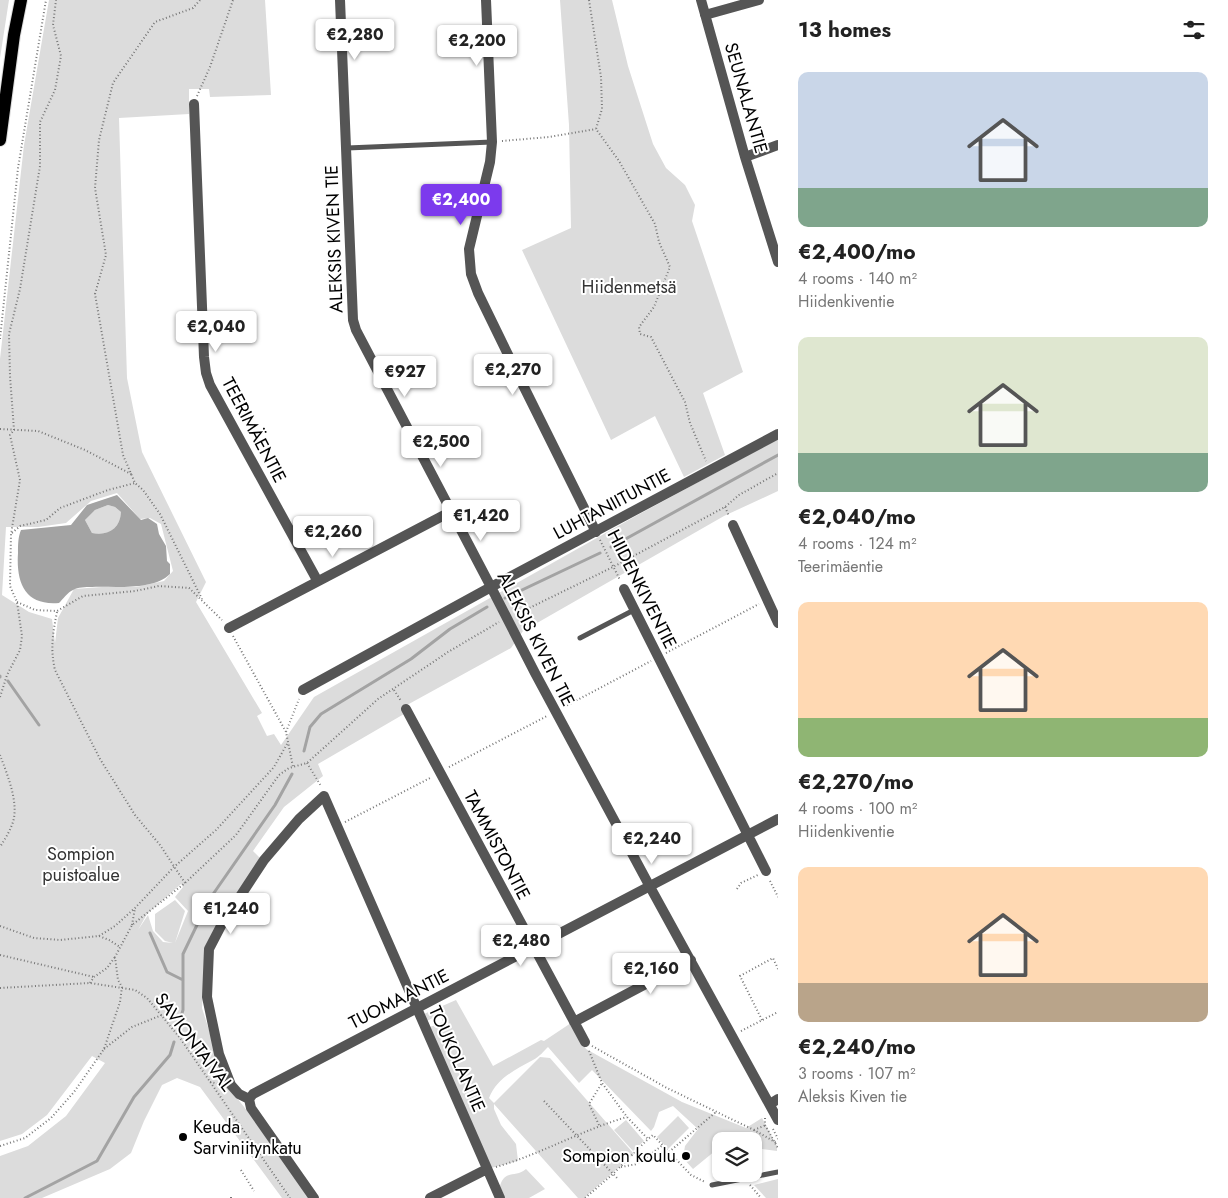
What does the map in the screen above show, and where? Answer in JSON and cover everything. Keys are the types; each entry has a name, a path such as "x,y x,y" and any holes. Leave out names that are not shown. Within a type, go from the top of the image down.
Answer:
{"main road":[{"path":"0,140 14,35 21,0"}],"street":[{"name":"ALEKSIS KIVEN TIE","path":"340,0 353,320 356,330 450,512 649,885 733,1036 774,1102 774,1122"},
{"name":"HIIDENKIVENTIE","path":"486,0 492,142 490,162 469,249 471,274 478,293 528,398 596,532"},
{"name":"SEUNALANTIE","path":"701,0 745,156 778,262"},
{"path":"705,14 759,0"},
{"name":"TEERIMÄENTIE","path":"194,104 206,373 210,385 317,580"},
{"path":"745,156 778,145"},
{"name":"LUHTANIITUNTIE","path":"303,690 491,586 778,434"},
{"path":"229,628 317,580 450,512"},
{"path":"733,525 778,623"},
{"name":"HIIDENKIVENTIE","path":"624,589 766,871"},
{"name":"TAMMISTONTIE","path":"406,709 585,1042"},
{"path":"314,1198 251,1108 249,1099 239,1094 231,1085 219,1054 207,997 209,949 222,924 264,860 298,819 324,796"},
{"name":"TOUKOLANTIE","path":"324,796 500,1198"},
{"name":"TUOMAANTIE","path":"249,1099 253,1094 280,1079 778,818"},
{"path":"574,1022 691,960"},
{"path":"430,1198 487,1169"}],"lane":[{"path":"347,148 492,142"},
{"path":"580,638 634,610"},
{"path":"762,1175 778,1172"},
{"path":"712,1185 728,1182"}],"path":[{"path":"0,339 18,168 46,0"},
{"path":"0,697 6,677 20,650 22,636 17,602 10,586 11,534 20,480 10,435 14,430 9,334 20,289 40,166 40,122 55,90 60,56 53,25 56,0"},
{"path":"200,0 193,8 155,22 113,83 99,140 95,188 106,255 95,294 123,455 133,474 135,483 143,490 160,514 202,599"},
{"path":"194,104 210,67 233,0"},
{"path":"589,0 601,77 602,109 596,129"},
{"path":"492,142 549,137 596,129"},
{"path":"596,129 618,161 656,224 659,242 670,267 654,307 639,328 640,334 651,337 685,402 693,430 709,470"},
{"path":"0,429 38,431 85,450 133,474"},
{"path":"132,925 185,883 236,835 278,776 293,766 307,762 378,698 448,652 507,618 613,567 725,507 739,495 778,473"},
{"path":"11,534 20,526 46,520 60,508 108,490 135,483"},
{"name":"HIIDENKIVENTIE","path":"596,532 624,589"},
{"path":"17,602 34,610 57,612 84,596 160,586 189,588 229,628 286,732 293,766"},
{"path":"562,708 768,600"},
{"path":"57,612 52,635 51,655 54,670 100,759 135,815 160,845 185,883"},
{"path":"394,689 406,709"},
{"path":"286,732 303,690"},
{"path":"0,926 34,938 60,940 100,936 115,926 135,908 174,867 216,830 274,767 288,743"},
{"path":"0,755 14,802 14,820 0,847"},
{"path":"307,762 320,784 324,796"},
{"path":"737,889 741,883 766,871 778,896"},
{"path":"90,983 107,968 115,957 132,925 135,908"},
{"path":"100,936 120,947"},
{"path":"0,955 94,978"},
{"path":"0,1146 25,1138 51,1118 74,1092 104,1049 120,1002 122,987 118,980 115,957"},
{"path":"762,1020 740,976 773,958 778,969"},
{"name":"SAVIONTAIVAL","path":"0,988 90,983 135,990 147,998 180,1038 290,1198"},
{"path":"733,1036 778,1012"},
{"path":"104,1049 132,1028 162,1015"},
{"path":"585,1042 602,1083 627,1117 648,1139"},
{"path":"585,1042 667,1088 775,1142 778,1141"},
{"path":"599,1125 589,1104 602,1083"},
{"path":"544,1101 616,1178"},
{"path":"669,1152 716,1112"},
{"path":"765,1116 765,1125 778,1148"},
{"path":"487,1169 521,1160 599,1125 627,1117"},
{"path":"754,1130 774,1122"},
{"path":"585,1198 653,1135 691,1175 712,1185"},
{"path":"620,1167 637,1164 663,1145"},
{"path":"241,1170 254,1191"},
{"path":"747,1182 761,1198"}],"green space":[{"path":"0,0 9,0 0,58"},
{"name":"Sompion puistoalue","path":"49,0 265,0 271,95 210,97 209,89 189,89 189,114 119,118 127,378 142,452 206,582 196,602 262,713 257,716 267,736 274,734 281,745 314,697 634,517 778,439 778,491 724,516 523,631 511,648 407,705 404,714 318,764 323,776 284,807 253,851 262,860 206,948 202,1008 226,1084 309,1198 282,1198 200,1087 177,1078 162,1085 131,1153 110,1169 42,1198 0,1198 0,1156 28,1146 66,1116 105,1063 92,1056 47,1115 22,1134 0,1141 0,359 24,145","holes":["117,493 140,519 150,518 161,524 173,571 164,581 136,587 74,589 58,618 55,643 52,619 29,612 2,595 6,527 38,527 66,523 91,501","181,884 183,887 175,897 188,911 175,943 185,911 175,900 155,914 155,931 165,941 173,943 163,942 153,931 148,915 138,930 147,914"]},
{"name":"Hiidenmetsä","path":"560,0 612,0 628,66 653,144 666,168 685,185 695,205 692,221 743,372 703,393 725,455 684,477 655,416 611,440 522,250 571,228 569,125"},
{"path":"108,505 115,507 121,512 116,527 108,532 92,533 85,520 95,510"},
{"path":"456,1000 493,1066 541,1040 544,1041 571,1023 586,1049 682,1102 746,1128 762,1118 777,1146 777,1151 762,1149 762,1132 712,1132 712,1153 693,1169 683,1158 685,1146 698,1129 673,1106 659,1112 651,1131 592,1070 579,1083 548,1047 537,1057 502,1080 492,1091 489,1098 494,1103 540,1057 550,1058 634,1154 584,1198 578,1198 494,1104 494,1109 501,1125 516,1144 518,1161 487,1169 430,1027 443,1022 440,1014 427,1021 424,1014"},
{"path":"678,1116 689,1128 668,1149 657,1137"},
{"path":"626,1120 644,1141 633,1151 614,1130"},
{"path":"526,1169 545,1189 529,1198 505,1198 500,1186 502,1181 505,1177"},
{"path":"778,1179 778,1198 766,1198 754,1185"}],"shaded area":[{"path":"117,495 141,520 148,518 157,524 159,534 166,546 170,574 154,583 144,585 77,588 69,592 59,603 38,601 31,596 21,583 19,574 18,544 21,530 71,525 87,505","holes":["108,505 115,507 121,512 116,527 108,532 92,533 85,520 95,510"]}],"waterway":[{"path":"611,547 778,455"},
{"path":"505,598 600,553"},
{"path":"304,751 310,727 321,714 411,659 450,629 487,607"},
{"path":"8,681 39,725"},
{"path":"178,1026 183,1010 183,954 209,900 275,805 292,774"},
{"path":"150,933 167,972 183,980"},
{"path":"25,1198 97,1161 134,1097 170,1055 174,1042"}],"place":[{"name":"Keuda Sarviniitynkatu","path":"183,1137"},
{"name":"Sompion koulu","path":"686,1156"}]}
